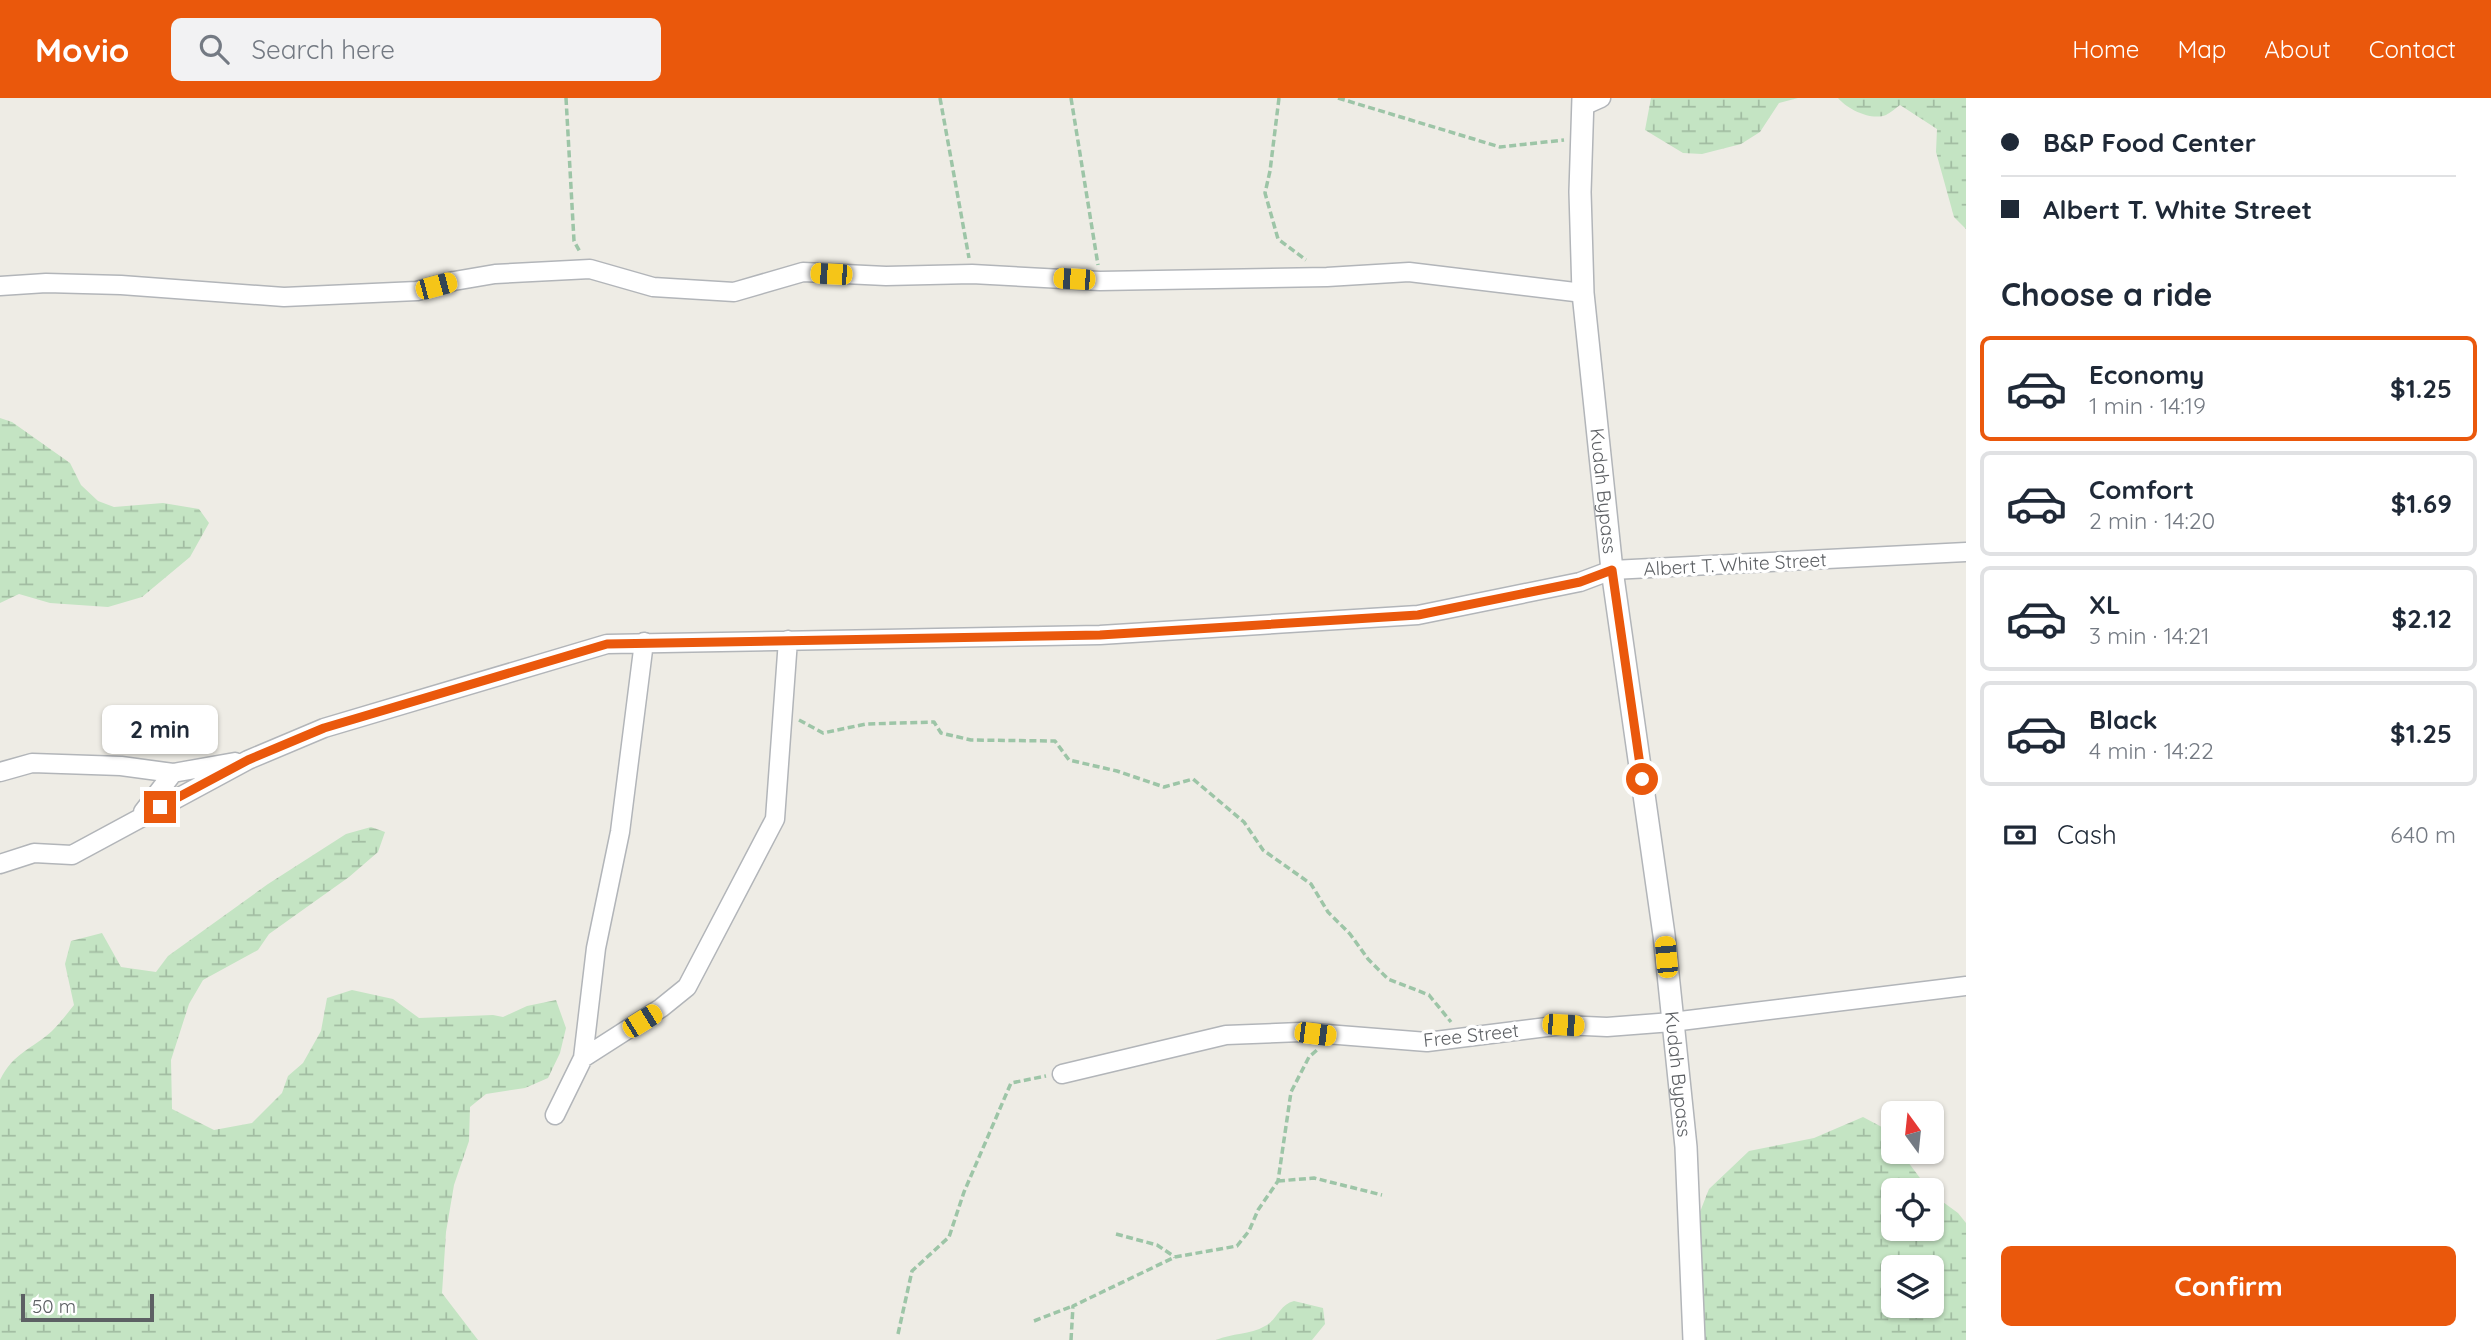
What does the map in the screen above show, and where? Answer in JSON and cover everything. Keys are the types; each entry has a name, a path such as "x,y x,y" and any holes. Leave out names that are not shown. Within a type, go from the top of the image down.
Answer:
{"street":[{"name":"Kudah Bypass","path":"1589,101 1580,138 1583,293 1612,570 1664,935 1686,1147 1694,1340"},
{"path":"0,286 46,283 121,285 284,297 417,291 495,274 590,269 653,287 734,292 803,272 886,276 972,274 1100,281 1409,272 1583,293"},
{"name":"Albert T. White Street","path":"0,864 34,853 72,855 248,760 324,728 607,644 1100,635 1418,615 1580,582 1612,570 1966,552"},
{"path":"583,1058 661,1008 687,987 775,819 788,640"},
{"path":"555,1115 583,1058 596,948 620,832 644,642"},
{"path":"0,772 32,763 121,766 173,773 248,760"},
{"path":"138,818 173,773"},
{"name":"Free Street","path":"1062,1074 1226,1035 1301,1032 1427,1042 1563,1025 1607,1027 1672,1022 1966,986"}],"path":[{"path":"566,98 574,241 590,269"},
{"path":"940,98 972,274"},
{"path":"1072,98 1100,281"},
{"path":"1279,98 1265,193 1278,239 1327,276"},
{"path":"1338,98 1500,147 1580,138"},
{"path":"784,703 795,718 822,733 866,724 934,722 941,733 971,740 1055,741 1069,760 1117,771 1164,787 1193,779 1244,822 1263,850 1311,884 1328,912 1388,979 1429,995 1449,1021 1474,1036"},
{"path":"1034,1321 1073,1306 1175,1257 1237,1246 1249,1231 1258,1210 1278,1181 1291,1092 1309,1057 1330,1036"},
{"path":"898,1334 912,1272 949,1237 964,1192 1011,1083 1062,1074"},
{"path":"1278,1181 1314,1178 1382,1195"},
{"path":"1116,1234 1157,1245 1175,1257"},
{"path":"1071,1340 1073,1306"}],"green space":[{"path":"1651,98 1798,98 1779,103 1760,132 1741,144 1702,154 1683,153 1645,130"},
{"path":"1838,98 1966,98 1966,229 1954,217 1936,152 1937,129 1900,105 1886,115 1873,116 1853,110"},
{"path":"0,418 12,422 70,463 81,485 98,501 114,507 163,503 199,509 209,523 190,557 142,597 108,607 50,603 19,594 0,603"},
{"path":"371,827 385,832 378,852 349,877 269,934 258,950 203,980 189,1004 171,1060 172,1109 214,1130 252,1123 282,1093 288,1076 303,1063 321,1031 327,998 352,990 393,999 419,1018 493,1015 503,1017 527,1006 556,1000 566,1028 560,1053 548,1078 525,1088 486,1094 470,1107 469,1141 454,1185 446,1232 442,1293 478,1340 0,1340 0,1080 11,1063 52,1031 74,1005 65,964 71,941 102,933 121,967 156,972 168,956 268,884 346,834"},
{"path":"1863,1117 1881,1127 1881,1164 1910,1164 1920,1178 1881,1178 1881,1241 1944,1241 1944,1203 1966,1223 1966,1340 1692,1340 1696,1222 1709,1189 1749,1151 1814,1138"},
{"path":"1294,1301 1323,1308 1325,1324 1312,1340 1216,1340 1259,1329"}],"route":[{"path":"160,807 248,760 324,728 607,644 1100,635 1418,615 1580,582 1612,570 1642,779"}]}
